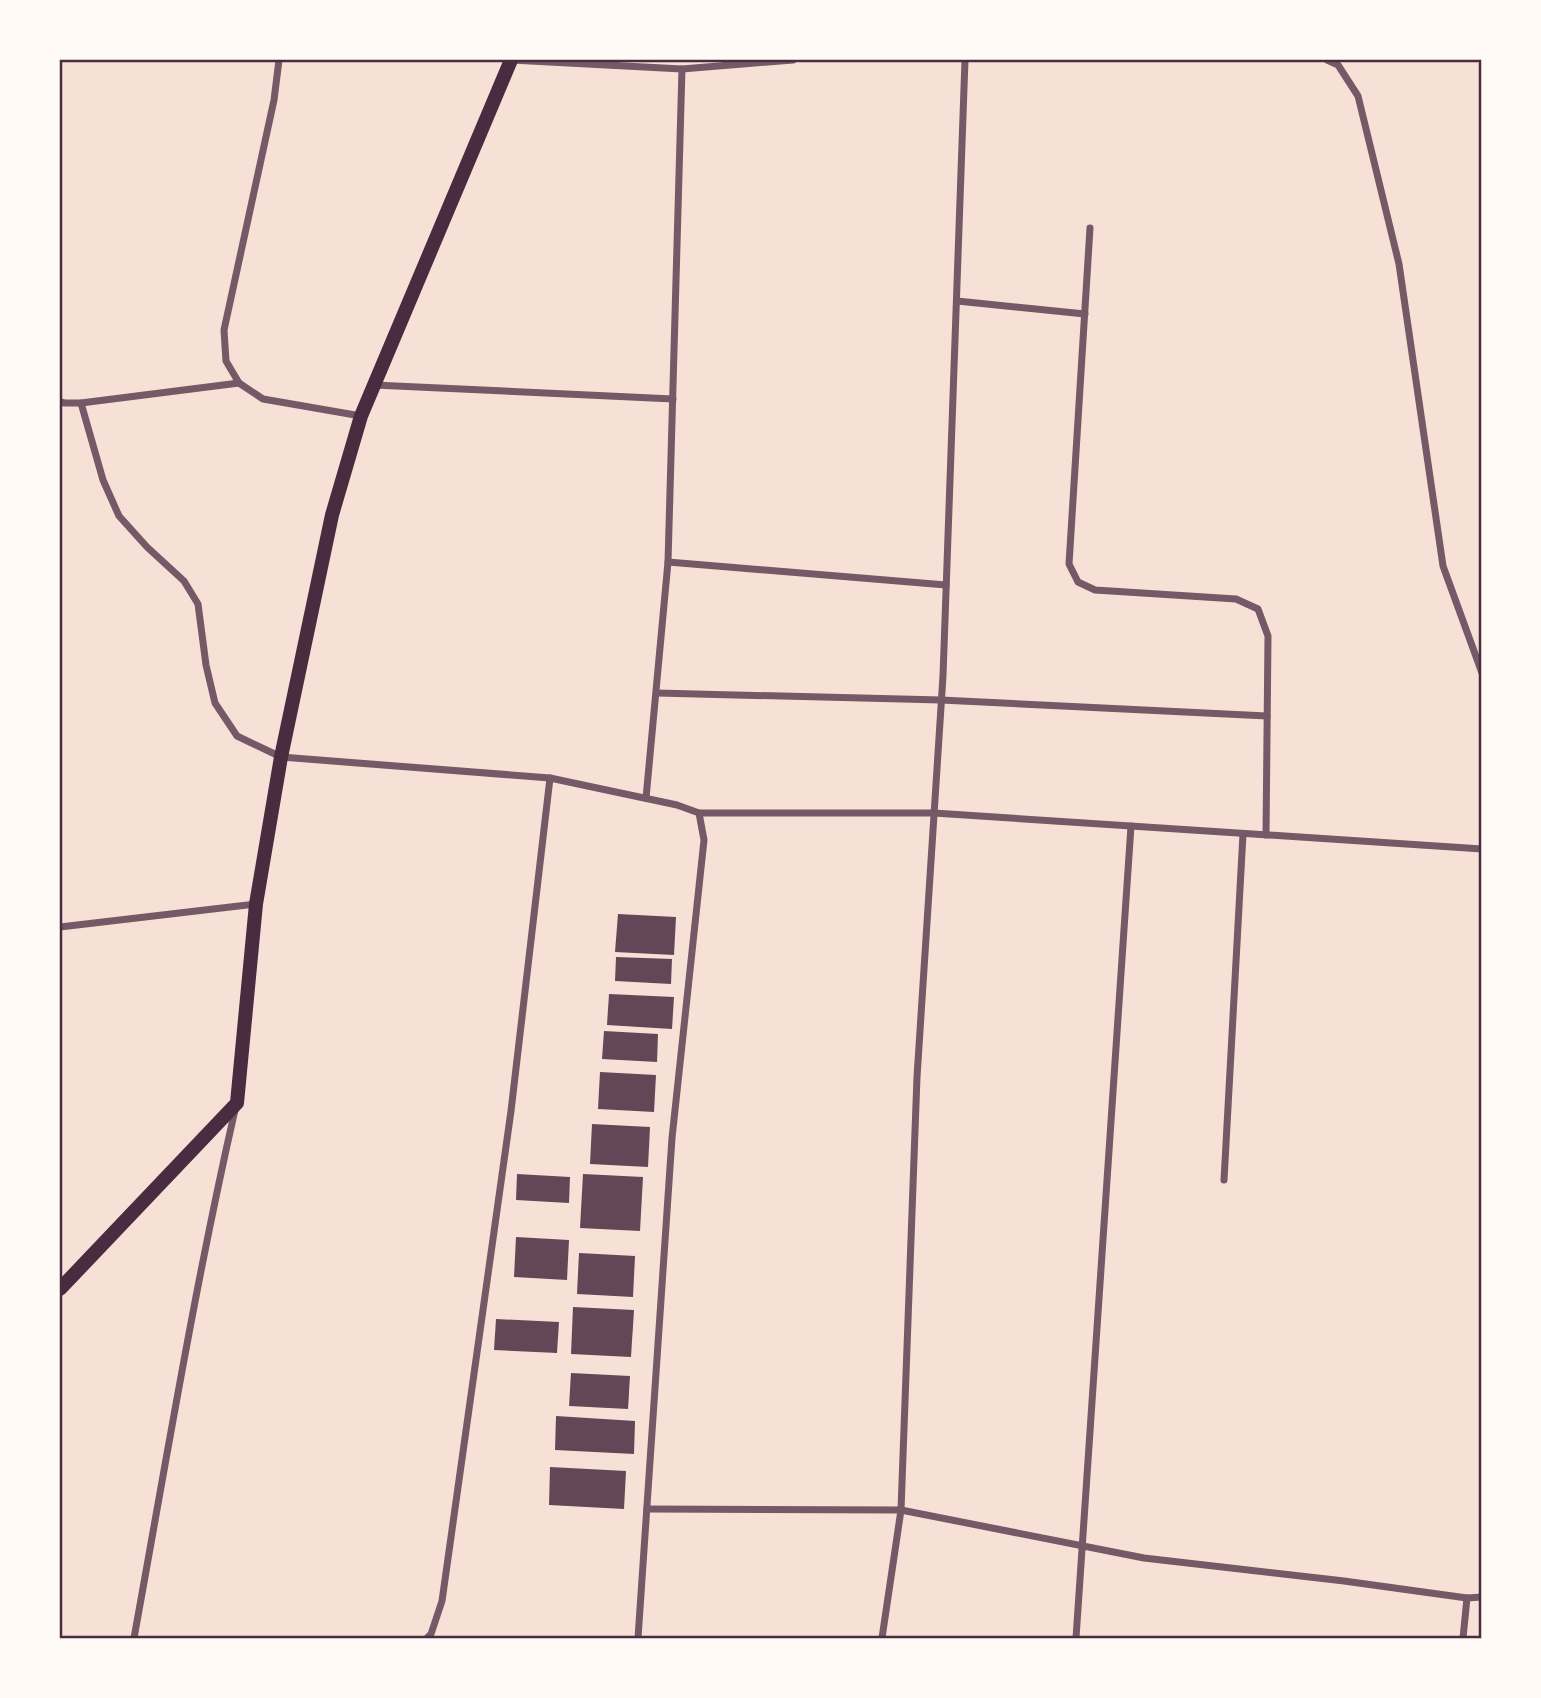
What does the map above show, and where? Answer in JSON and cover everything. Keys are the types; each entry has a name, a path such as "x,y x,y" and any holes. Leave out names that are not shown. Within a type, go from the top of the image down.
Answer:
{"main road":[{"path":"60,1289 237,1103 256,904 281,758 332,515 361,416 511,60"}],"street":[{"path":"279,60 274,100 224,330 226,361 239,383 263,399 361,416"},
{"path":"511,60 682,69 793,60"},
{"path":"882,1639 901,1510 917,1077 942,700 965,60"},
{"path":"1327,60 1338,65 1358,96 1399,264 1443,566 1482,673"},
{"path":"646,798 668,562 682,69"},
{"path":"1090,228 1069,564 1078,582 1095,590 1236,599 1258,609 1268,636 1266,835"},
{"path":"957,301 1085,314"},
{"path":"60,402 81,403 239,383"},
{"path":"374,385 673,400"},
{"path":"81,403 103,480 119,516 147,547 184,581 198,604 206,665 215,703 237,736 281,758 550,778 677,805 699,813 934,813 1482,849"},
{"path":"668,562 946,585"},
{"path":"657,693 942,700 1267,716"},
{"path":"427,1639 442,1601 510,1111 550,778"},
{"path":"638,1639 672,1138 704,840 699,813"},
{"path":"1076,1639 1130,826"},
{"path":"1224,1180 1243,834"},
{"path":"60,927 256,904"},
{"path":"134,1639 212,1210 237,1103"},
{"path":"647,1509 901,1510 1144,1558 1466,1598 1482,1597"},
{"path":"1463,1639 1466,1598"}],"building":[{"path":"618,914 676,917 674,955 615,952"},
{"path":"616,957 672,959 671,984 615,981"},
{"path":"609,994 674,997 672,1029 607,1025"},
{"path":"604,1031 658,1034 657,1062 602,1059"},
{"path":"600,1072 656,1075 654,1112 598,1109"},
{"path":"592,1124 650,1127 648,1167 590,1164"},
{"path":"517,1174 570,1177 569,1203 516,1200"},
{"path":"583,1174 643,1177 640,1231 580,1228"},
{"path":"516,1237 569,1240 567,1280 514,1277"},
{"path":"579,1253 635,1256 633,1297 577,1294"},
{"path":"573,1307 634,1310 631,1357 571,1354"},
{"path":"496,1319 559,1322 557,1353 494,1350"},
{"path":"571,1373 630,1376 628,1409 569,1406"},
{"path":"556,1416 635,1421 634,1454 555,1450"},
{"path":"550,1467 626,1471 624,1509 549,1505"}]}
